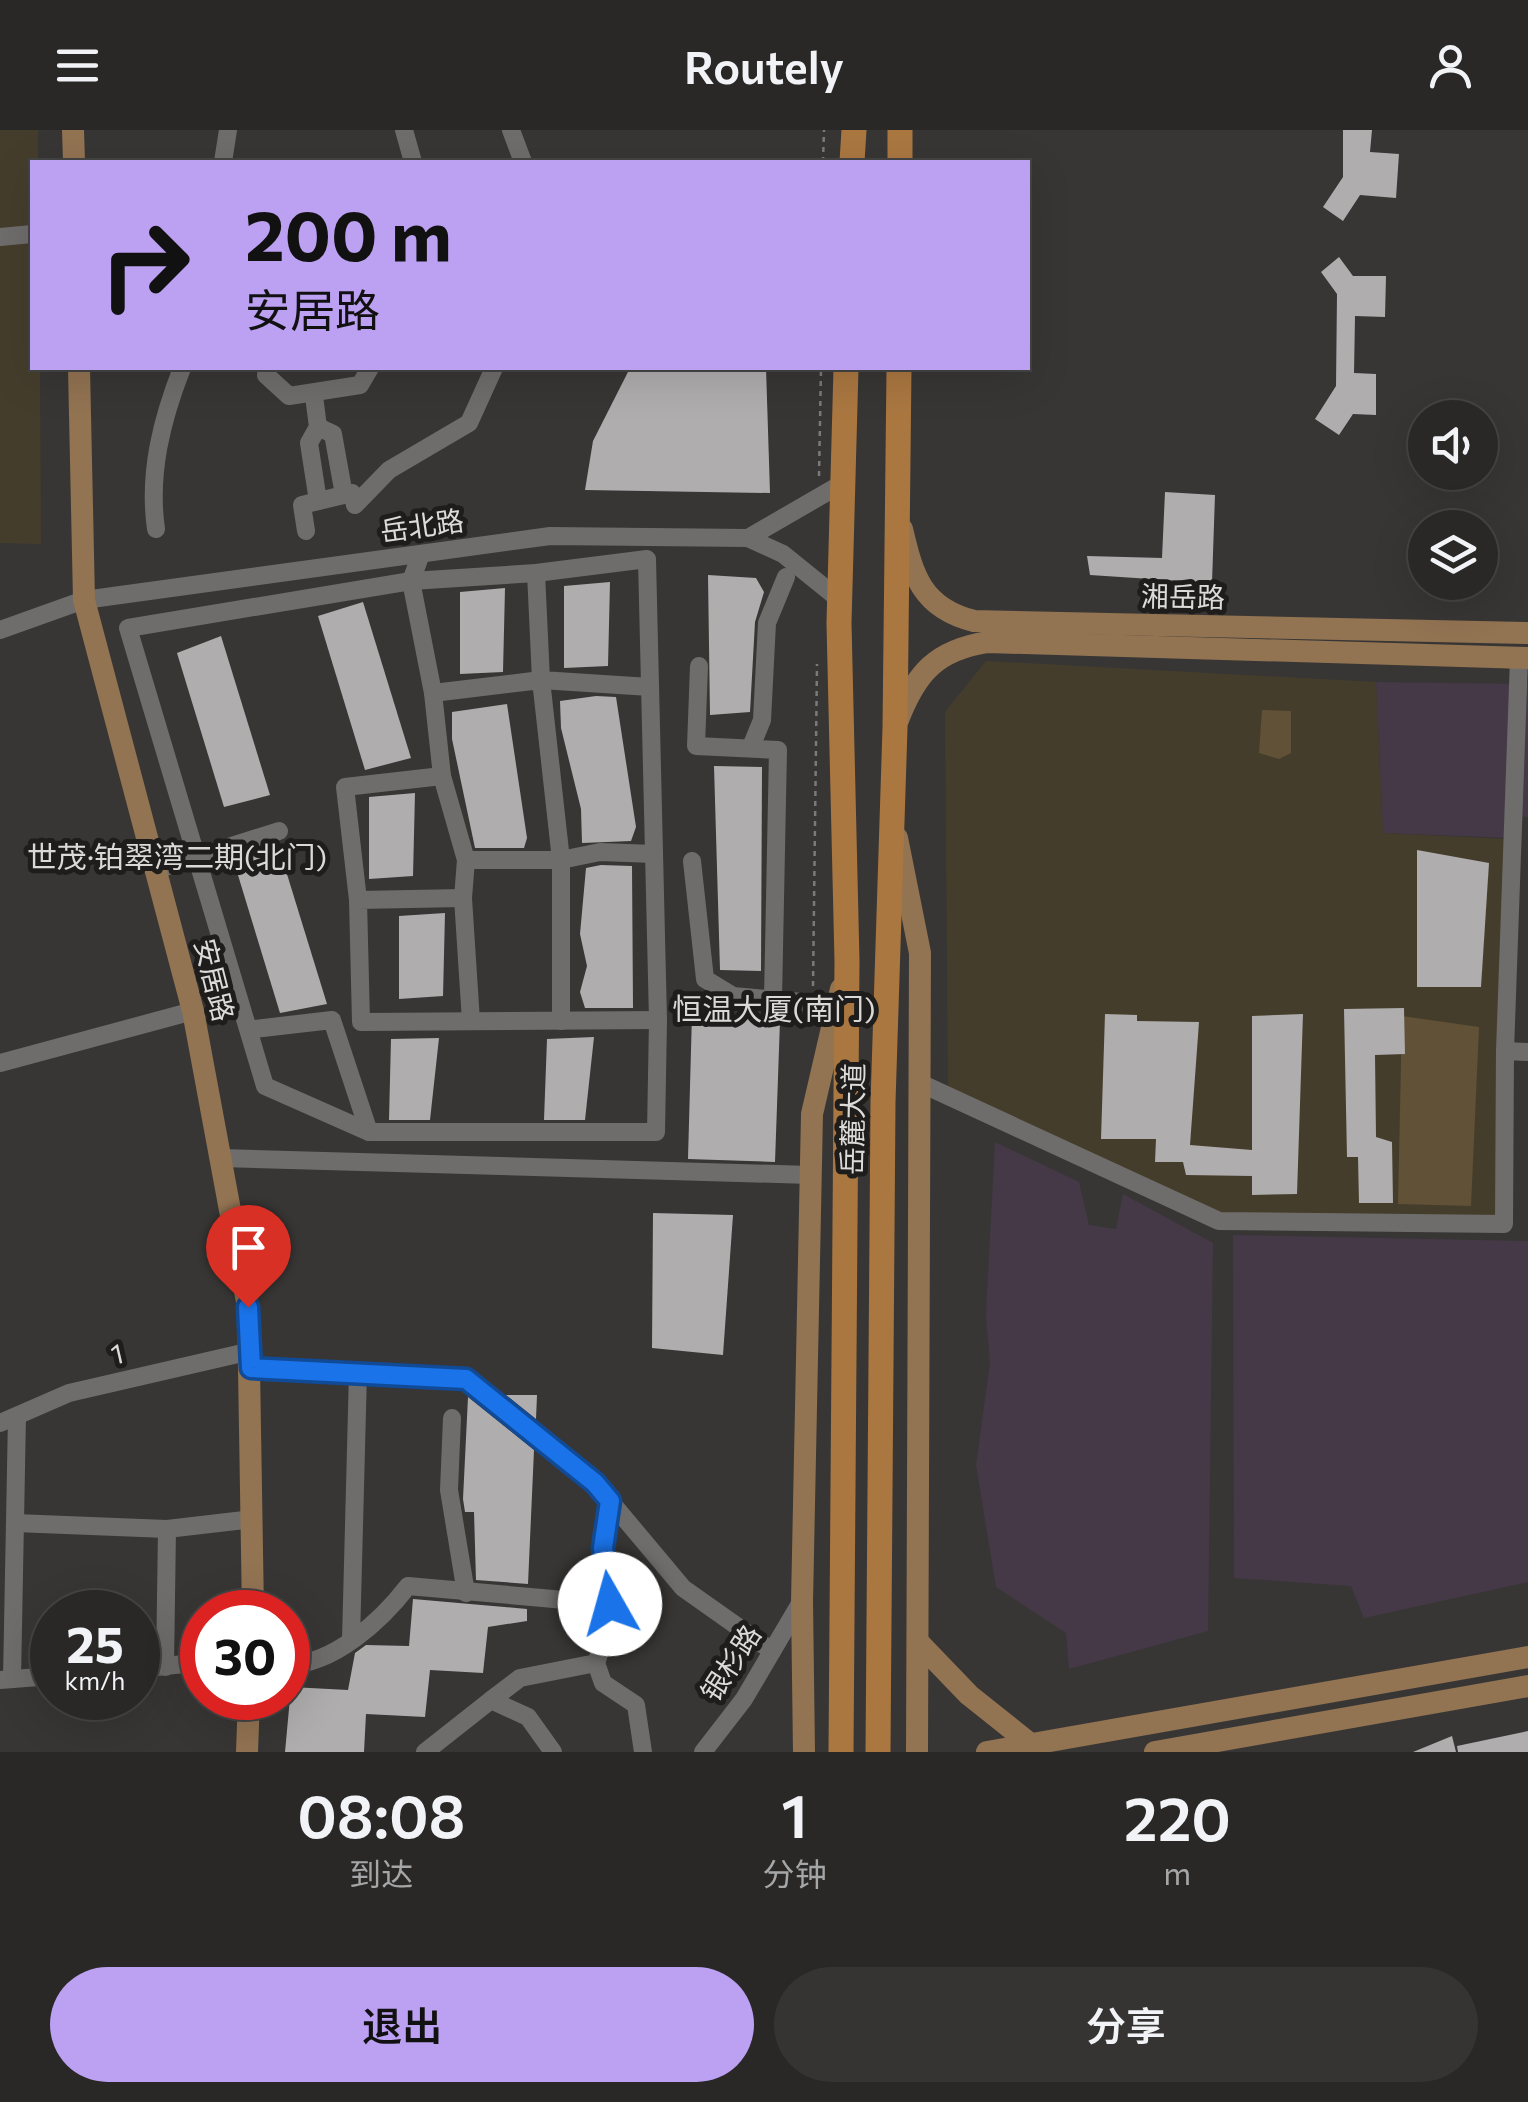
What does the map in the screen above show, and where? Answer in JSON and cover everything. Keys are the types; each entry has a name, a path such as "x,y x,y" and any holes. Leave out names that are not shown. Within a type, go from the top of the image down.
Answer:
{"highway":[{"path":"852,160 854,130"},
{"path":"900,130 900,160"},
{"name":"岳麓大道","path":"841,1752 848,961 840,600 831,484 846,370"},
{"name":"岳麓大道","path":"878,1752 883,1102 895,728 898,370"}],"main road":[{"path":"74,130 74,160"},
{"name":"安居路","path":"79,370 84,600 193,1011 248,1307 253,1590"},
{"name":"湘岳路","path":"899,520 923,590 949,615 974,621 1528,632"},
{"name":"湘岳路","path":"895,728 912,685 925,669 956,650 988,642 1523,658"},
{"path":"893,816 920,954 918,1752"},
{"path":"804,1752 802,1602 812,1114 848,961"},
{"path":"918,1642 969,1695 1033,1746"},
{"path":"987,1752 1528,1657"},
{"path":"1154,1752 1528,1686"},
{"path":"247,1752 248,1720"}],"street":[{"path":"223,160 228,130"},
{"path":"404,130 412,160"},
{"path":"511,130 522,160"},
{"path":"0,237 30,234"},
{"path":"156,528 151,496 164,414 181,370"},
{"path":"267,370 266,375 288,396 314,396 360,385 369,370"},
{"path":"306,530 302,505 352,493 354,506 398,463 469,424 493,370"},
{"path":"314,396 318,426 310,442 318,502"},
{"path":"318,426 333,434 344,495"},
{"path":"748,538 831,484"},
{"name":"岳北路","path":"0,630 84,600 550,536 748,538 783,554 840,600"},
{"path":"421,554 411,581 433,693 442,776 466,860 463,898 471,1021"},
{"path":"647,559 658,1020 656,1132 368,1132 266,1086 128,628 411,581 536,574 647,559"},
{"path":"536,574 541,680 562,860 561,1020"},
{"path":"751,747 762,720 767,624 786,577"},
{"path":"920,1084 1219,1221 1504,1224 1505,1051 1523,658"},
{"path":"699,666 696,746 778,750 773,999"},
{"path":"433,693 541,680 650,687"},
{"path":"442,776 345,786 358,900 361,1022 658,1020"},
{"path":"156,870 280,831"},
{"path":"466,860 562,860 600,852 654,854"},
{"path":"692,861 706,979 733,996 837,1005"},
{"path":"358,900 463,898"},
{"path":"0,1063 193,1011"},
{"path":"254,1029 332,1020 368,1132"},
{"path":"1505,1051 1528,1052"},
{"path":"220,1158 810,1174"},
{"name":"1","path":"8,1419 69,1394 251,1360 466,1379 595,1483 682,1588 772,1651"},
{"path":"350,1640 358,1372"},
{"path":"452,1418 449,1490 466,1593"},
{"path":"6,1680 15,1522 8,1419"},
{"path":"610,1501 603,1548 610,1604 606,1636 596,1663 603,1682 636,1705 643,1752"},
{"path":"15,1522 167,1529 254,1520"},
{"path":"165,1667 167,1529"},
{"path":"310,1661 350,1640 386,1614 408,1586 610,1604"},
{"name":"银杉路","path":"703,1752 744,1700 802,1602"},
{"path":"425,1752 520,1678 596,1663"},
{"path":"160,1667 180,1665"},
{"path":"491,1700 528,1717 553,1752"}],"path":[{"path":"823,160 824,130"},
{"path":"821,370 831,484"},
{"path":"813,996 817,662"}],"shaded area":[{"path":"0,130 38,130 38,160 30,160 30,370 40,370 41,544 0,543"},
{"path":"986,661 1376,682 1383,833 1506,839 1504,1224 1219,1221 948,1089 945,712"},
{"path":"1376,682 1528,684 1528,817 1513,816 1513,838 1383,833"},
{"path":"1262,710 1291,711 1291,753 1279,759 1259,753"},
{"path":"1402,1016 1479,1027 1471,1206 1398,1204"},
{"path":"995,1142 1079,1182 1089,1225 1116,1229 1123,1194 1213,1243 1208,1631 1069,1669 1066,1633 996,1587 976,1465 990,1363 986,1315"},
{"path":"1233,1235 1528,1241 1528,1582 1364,1618 1351,1586 1234,1578"}],"building":[{"path":"1343,130 1372,130 1370,152 1399,154 1396,198 1360,195 1343,221 1323,207 1343,177"},
{"path":"1339,257 1353,276 1386,276 1385,317 1355,316 1354,373 1376,374 1376,415 1353,414 1339,435 1315,419 1336,386 1337,294 1321,272"},
{"path":"629,370 766,370 770,493 585,490 593,441"},
{"path":"1165,492 1215,495 1212,583 1090,575 1087,556 1162,558"},
{"path":"708,575 756,578 764,592 755,622 750,712 710,715"},
{"path":"610,582 608,666 564,668 564,586"},
{"path":"505,588 503,672 460,674 460,592"},
{"path":"363,602 411,758 365,770 318,616"},
{"path":"221,636 270,795 224,807 177,653"},
{"path":"616,697 636,827 631,841 582,843 581,809 561,728 560,701"},
{"path":"507,704 527,838 524,848 475,848 452,739 452,712"},
{"path":"714,766 762,767 761,971 720,970"},
{"path":"415,793 413,876 369,879 369,797"},
{"path":"278,845 327,1004 280,1013 234,862"},
{"path":"1417,850 1489,863 1481,987 1417,987"},
{"path":"632,866 633,1008 585,1008 580,992 587,966 580,934 586,868"},
{"path":"445,913 443,996 399,999 399,916"},
{"path":"1404,1008 1405,1054 1375,1055 1376,1137 1392,1142 1393,1203 1359,1203 1358,1157 1347,1157 1344,1009"},
{"path":"692,1014 780,1021 775,1162 688,1159"},
{"path":"1105,1014 1137,1015 1137,1021 1199,1022 1190,1145 1252,1150 1252,1016 1303,1014 1297,1194 1252,1195 1252,1176 1186,1175 1183,1162 1155,1162 1156,1139 1101,1139"},
{"path":"594,1037 585,1120 544,1120 547,1039"},
{"path":"439,1038 430,1120 389,1120 391,1039"},
{"path":"653,1213 733,1215 723,1355 652,1348"},
{"path":"506,1395 537,1395 536,1419"},
{"path":"468,1397 534,1450 528,1584 476,1580 474,1512 465,1512 463,1499"},
{"path":"413,1599 527,1609 527,1621 488,1627 483,1673 430,1670 425,1717 366,1714 364,1752 285,1752 288,1720 310,1720 310,1688 348,1690 355,1653 366,1645 409,1646"},
{"path":"1528,1731 1528,1752 1458,1752 1457,1746"},
{"path":"1452,1736 1456,1752 1413,1752"}],"district":[{"name":"世茂·铂翠湾二期(北门)","path":"177,858"},
{"name":"恒温大厦(南门)","path":"774,1010"}],"route":[{"path":"248,1307 251,1368 466,1379 595,1483 610,1501 603,1548 610,1604"}]}
